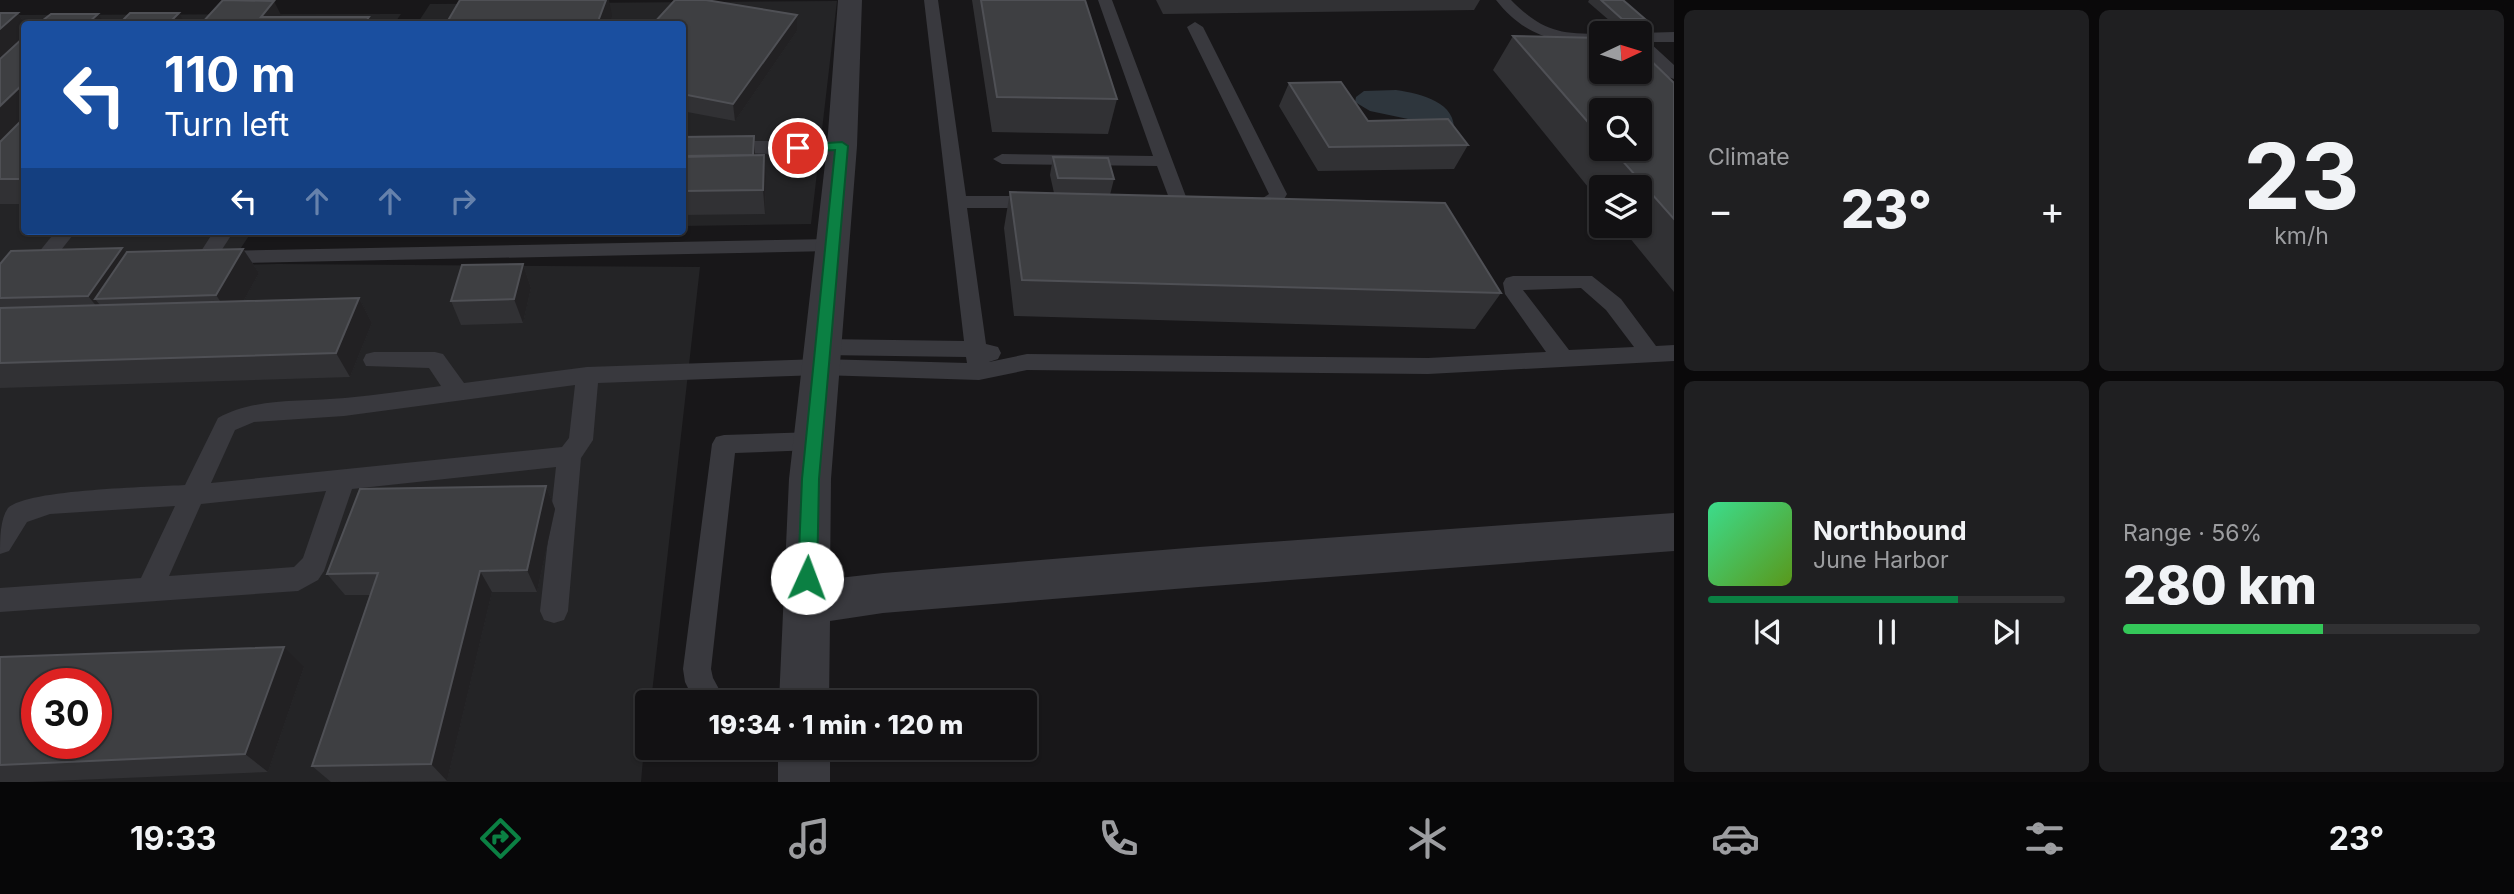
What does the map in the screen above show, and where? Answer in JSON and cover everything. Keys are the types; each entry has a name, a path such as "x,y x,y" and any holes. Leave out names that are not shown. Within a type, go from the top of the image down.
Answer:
{"street":[{"path":"804,690 814,441 842,146 850,0"},
{"path":"807,603 883,593 1199,567 1674,532"},
{"path":"804,760 804,782"}],"lane":[{"path":"931,0 979,372"},
{"path":"1105,0 1179,203"},
{"path":"1503,0 1528,26 1547,36 1589,39"},
{"path":"1195,27 1278,194 1275,200 1266,204 1229,203"},
{"path":"1652,39 1674,37"},
{"path":"1652,52 1674,74"},
{"path":"686,146 842,146"},
{"path":"1002,159 1164,161"},
{"path":"957,201 1054,202"},
{"path":"33,263 62,235"},
{"path":"220,235 199,259 541,240 831,245"},
{"path":"33,263 68,262"},
{"path":"1563,359 1512,289 1513,283 1585,281 1605,294 1651,355"},
{"path":"149,590 226,424 239,417 587,375 822,357 976,349 1027,362"},
{"path":"822,357 979,372 1027,362 1428,366 1674,353"},
{"path":"374,360 435,360 458,392"},
{"path":"554,611 569,456 580,440 587,375"},
{"path":"704,690 699,682 697,669 725,434 814,441"},
{"path":"0,543 18,514 50,504 192,495 569,456"},
{"path":"0,600 298,579 309,572 315,563 342,481"}],"shaded area":[{"path":"837,1 811,224 686,226 686,21 419,21 430,4"},
{"path":"401,14 396,21 21,21 21,235 249,235 239,251 0,266 0,15"},
{"path":"1396,90 1436,101 1450,114 1454,133 1426,135 1408,119 1370,111 1355,102 1356,97 1364,91"},
{"path":"278,264 700,267 652,690 635,690 635,760 643,760 641,782 0,782 0,270"}],"building":[{"path":"223,0 274,1 261,17 369,17 366,21 204,21"},
{"path":"460,0 606,0 598,21 448,21"},
{"path":"675,0 706,0 797,15 733,104 686,95 686,21 656,21"},
{"path":"981,0 1085,0 1117,99 997,97"},
{"path":"1601,0 1623,0 1645,19 1622,19"},
{"path":"0,13 18,13 0,29"},
{"path":"130,13 179,13 171,21 122,21"},
{"path":"51,14 98,14 90,21 42,21"},
{"path":"1513,36 1589,38 1589,84 1652,84 1652,62 1674,83 1674,219 1652,194 1652,175 1635,175 1623,161 1652,161 1652,98 1589,98 1589,123"},
{"path":"21,40 21,86 0,106 0,59"},
{"path":"1341,82 1368,121 1448,119 1468,145 1329,147 1289,83"},
{"path":"21,121 21,179 0,179 0,142"},
{"path":"754,136 753,155 686,156 686,137"},
{"path":"764,155 763,190 686,191 686,157"},
{"path":"1053,157 1108,158 1114,179 1058,178"},
{"path":"1010,192 1445,203 1501,293 1022,280"},
{"path":"122,248 88,296 0,298 0,264 11,251"},
{"path":"243,249 216,295 95,299 127,252"},
{"path":"523,264 514,299 451,301 462,265"},
{"path":"359,298 336,353 0,363 0,308"},
{"path":"546,486 527,570 480,571 431,764 312,766 378,573 327,574 360,489"},
{"path":"284,647 245,754 0,765 0,657"}],"route":[{"path":"798,148 842,146 810,479 807,578"}]}
